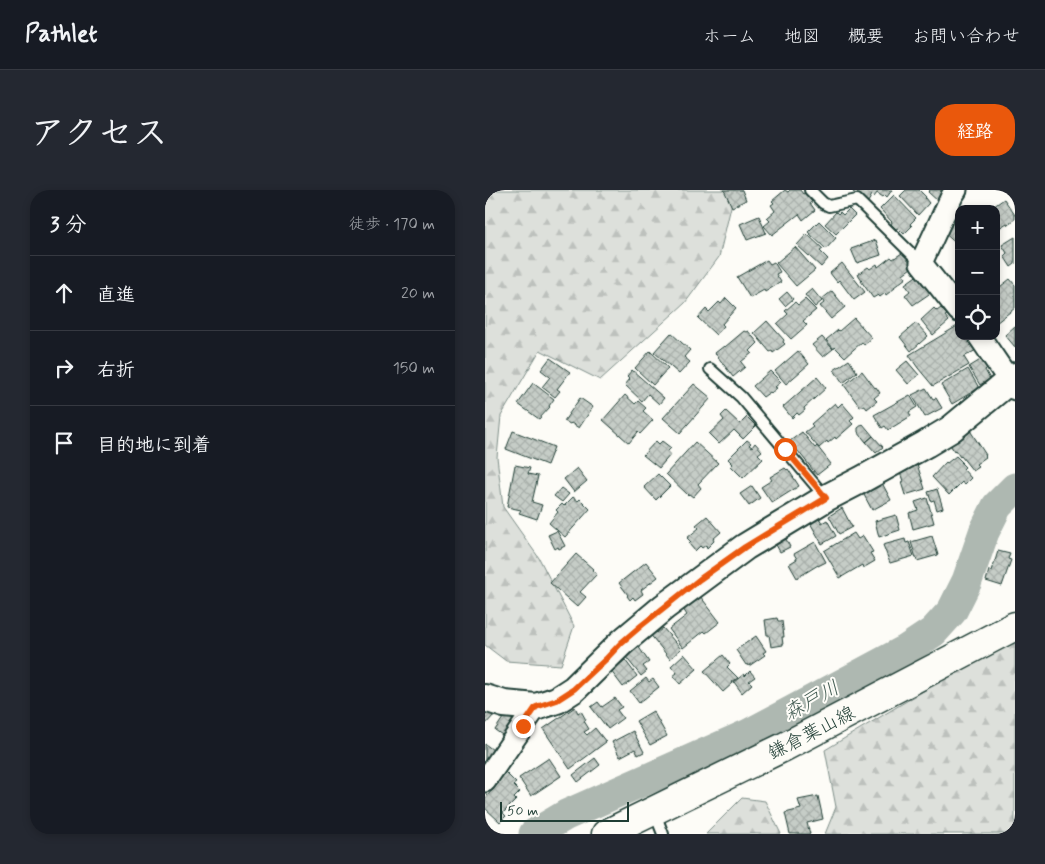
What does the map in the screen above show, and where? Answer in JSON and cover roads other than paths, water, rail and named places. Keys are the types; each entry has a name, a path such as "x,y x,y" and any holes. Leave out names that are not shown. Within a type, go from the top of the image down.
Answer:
{"main road":[{"name":"鎌倉葉山線","path":"606,834 659,822 784,747 1015,626"}],"street":[{"path":"955,305 921,263 956,190"},
{"path":"485,698 503,704 536,707 557,700 574,689 621,643 663,607 739,552 826,498 910,454 951,428 1013,382 982,340"},
{"path":"485,781 536,707"}],"lane":[{"path":"810,190 823,203 829,206 857,200 921,263"},
{"path":"710,368 741,398 826,498"}],"waterway":[{"name":"森戸川","path":"534,834 566,815 749,734 906,650 933,632 952,611 967,581 984,532 997,506 1015,488"}]}
